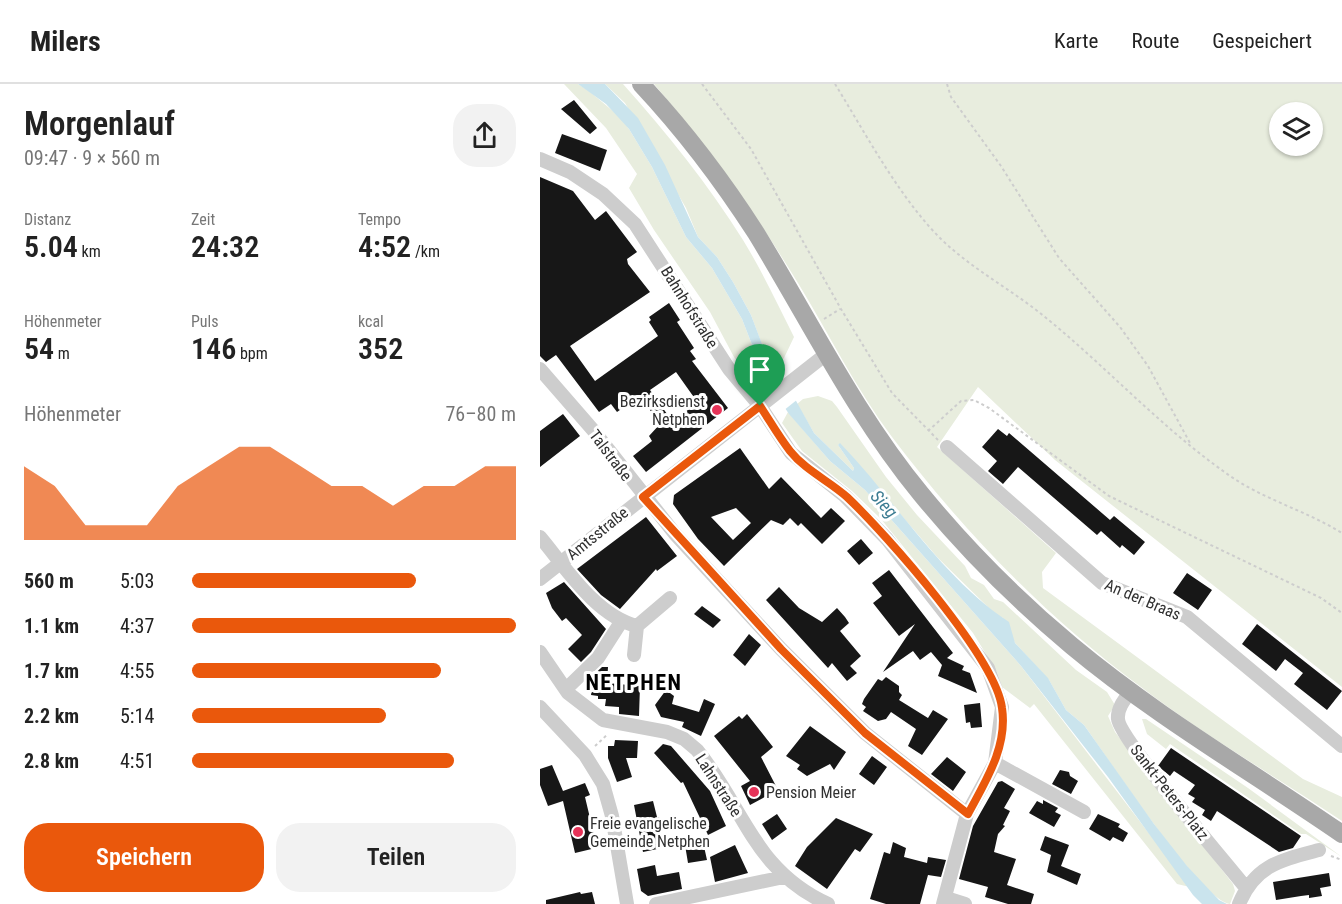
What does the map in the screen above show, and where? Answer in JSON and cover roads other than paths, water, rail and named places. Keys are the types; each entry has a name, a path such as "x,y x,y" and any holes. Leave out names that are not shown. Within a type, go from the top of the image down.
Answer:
{"main road":[{"path":"641,84 691,141 724,186 756,234 825,355 919,492 967,547 1018,599 1065,640 1131,690 1342,834"}],"street":[{"name":"Bahnhofstraße","path":"540,159 570,172 603,194 635,224 729,369 764,403 791,453 845,496 887,539 988,668 1002,707 995,763 968,814 945,901"},
{"name":"Amtsstraße","path":"540,579 825,355"},
{"name":"Talstraße","path":"540,369 593,430 643,497 781,649 865,733 968,814"},
{"name":"An der Braas","path":"947,447 1102,583 1187,617 1342,746"},
{"path":"540,537 580,586 621,622 637,626"},
{"path":"634,655 637,626 670,598"},
{"path":"566,689 598,658 621,622"},
{"name":"Lahnstraße","path":"540,652 566,689 584,707 603,720 667,732 684,739 697,750 716,776 756,843 784,877 801,890 828,904"},
{"name":"Sankt-Peters-Platz","path":"1131,690 1120,705 1118,721 1133,747 1243,896 1256,875 1271,866 1319,850"},
{"path":"540,707 585,755 603,784 612,816 627,904"},
{"path":"995,763 1084,812"},
{"path":"656,904 700,900 784,877"},
{"path":"945,901 965,904"}],"water":[{"name":"Sieg","path":"578,84 605,84 638,118 665,165 698,237 717,257 733,282 751,315 767,357 776,365 814,433 853,471 854,468 838,445 840,443 940,561 985,604 1009,622 1015,643 1048,678 1066,710 1084,725 1154,824 1187,866 1219,900 1227,904 1202,904 1193,895 1108,777 1021,666 865,490 830,461 789,414 765,378 742,319 712,268 686,237 652,167 629,129 606,104"}],"place":[{"name":"Bezirksdienst Netphen","path":"717,410"},
{"name":"Pension Meier","path":"754,792"},
{"name":"Freie evangelische Gemeinde Netphen","path":"578,832"}],"district":[{"name":"NETPHEN","path":"634,682"}]}
